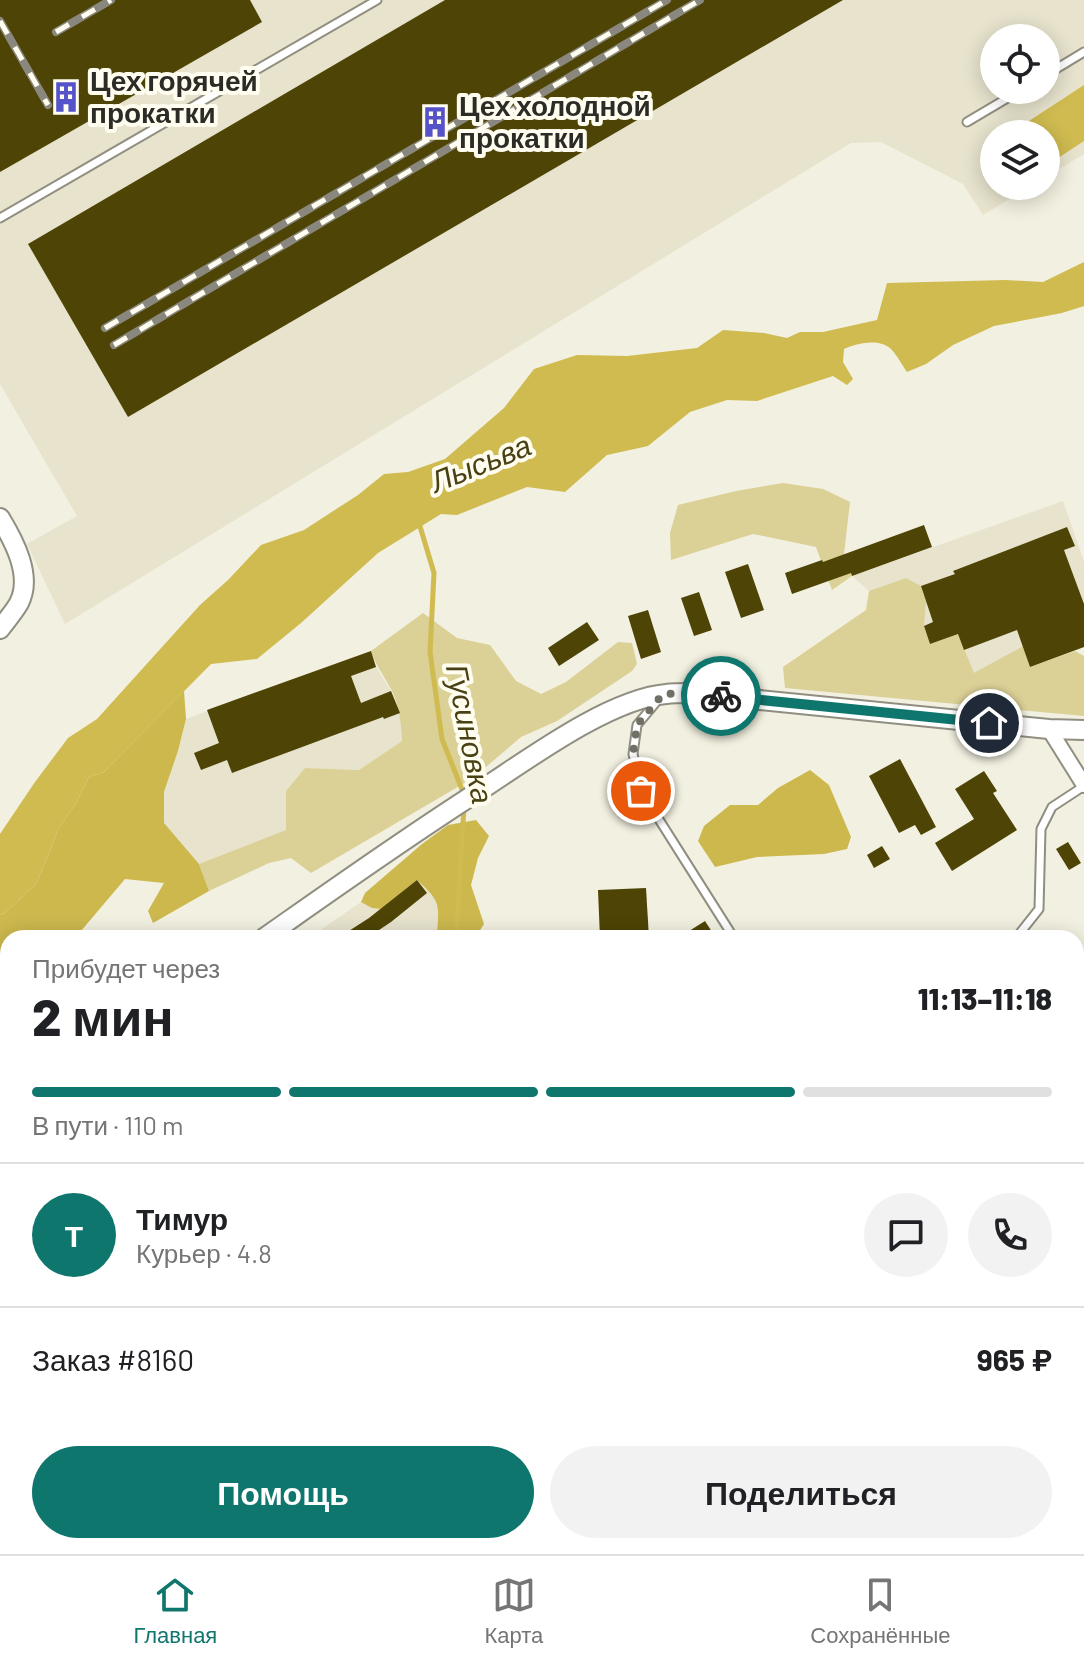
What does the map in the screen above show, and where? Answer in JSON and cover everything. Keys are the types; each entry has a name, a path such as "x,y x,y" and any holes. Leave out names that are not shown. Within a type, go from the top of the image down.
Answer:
{"main road":[{"path":"0,518 19,557 24,586 20,600 0,629"},
{"path":"275,930 420,828 588,723 628,704 663,694 690,693 1084,730"}],"street":[{"path":"1049,729 1084,786"}],"lane":[{"path":"0,218 377,0"},
{"path":"1060,67 1084,52"},
{"path":"967,122 997,104"},
{"path":"663,694 637,725 633,754 641,791 729,930"},
{"path":"1022,930 1039,909 1041,829 1052,807 1084,786"}],"shaded area":[{"path":"0,0 1084,0 1084,154 1060,169 1060,120 980,120 980,200 1008,200 983,215 963,184 881,142 851,143 65,624 27,544 77,516 0,384"},
{"path":"783,483 823,489 850,502 844,554 852,576 832,590 816,547 753,534 671,560 670,533 678,505"},
{"path":"1063,501 1084,562 1084,647 1030,667 1022,646 974,674 958,634 930,644 924,626 926,602 906,578 869,591 852,576"},
{"path":"906,578 921,586 926,602 924,626 930,644 958,634 974,673 1023,646 1030,667 1075,651 1084,656 1084,716 785,688 783,667 866,610 869,591"},
{"path":"423,613 457,638 490,645 516,681 541,694 566,682 618,642 632,643 637,664 632,671 557,721 521,737 473,778 311,873 291,858 269,863 209,891 199,864 286,830 286,791 305,768 359,770 402,741 395,697 371,651"},
{"path":"371,651 400,713 402,741 359,770 305,768 286,791 286,830 199,864 164,823 164,793 186,719"},
{"path":"184,691 186,719 164,792 164,823 199,864 209,891 153,923 148,911 164,883 125,879 82,930 0,930 0,915 36,884 58,829 89,777 104,772"},
{"path":"810,770 829,785 851,837 847,849 824,854 757,857 715,867 698,841 704,826 730,805 758,805 778,788"},
{"path":"476,820 489,836 478,858 471,885 484,924 480,930 437,930 434,898 417,880 381,909 361,902 365,893 448,825"},
{"path":"417,880 433,895 439,910 437,930 321,930 361,902 381,909"}],"water":[{"path":"1084,85 1084,141 1060,157 1060,120 1030,120 1055,104 1060,104 1060,101"},
{"name":"Лысьва","path":"1084,262 1084,306 994,326 907,372 886,346 874,343 855,345 844,349 843,362 853,379 847,385 833,376 757,401 727,400 690,412 648,446 607,455 565,492 527,487 457,515 441,514 378,553 257,659 211,664 104,772 89,777 58,829 36,884 0,915 0,834 68,738 97,719 200,605 261,545 304,530 384,474 408,472 445,459 504,408 534,369 577,355 627,356 697,348 723,330 787,338 800,332 823,332 877,320 887,283 1043,282"}],"building":[{"name":"Цех горячей прокатки","path":"0,0 250,0 262,22 0,172"},
{"name":"Цех холодной прокатки","path":"445,0 843,0 128,417 28,244"},
{"path":"924,525 932,547 792,594 785,573"},
{"path":"1067,527 1075,546 1064,550 1084,604 1084,647 1030,667 1017,630 964,650 958,634 930,644 924,626 933,622 921,586"},
{"path":"748,564 764,610 741,618 725,572"},
{"path":"699,592 712,630 694,636 681,598"},
{"path":"648,610 661,652 641,659 628,616"},
{"path":"587,622 599,640 559,666 548,648"},
{"path":"371,651 376,667 351,676 361,703 391,691 400,713 232,773 227,760 201,770 194,753 219,743 207,710"},
{"path":"900,759 936,827 921,835 915,825 899,833 869,776"},
{"path":"984,771 997,791 993,793 1017,830 952,871 935,843 974,819 955,789"},
{"path":"1068,842 1081,863 1069,870 1056,849"},
{"path":"882,846 890,859 874,868 867,855"},
{"path":"417,880 427,893 379,930 350,930"},
{"path":"646,888 649,930 600,930 598,890"},
{"path":"705,921 711,930 691,930"}],"waterway":[{"name":"Гусиновка","path":"419,523 434,573 430,652 442,739 465,797"},
{"name":"Гусиновка","path":"456,930 464,807"}],"railway":[{"path":"56,32 111,0"},
{"path":"105,328 667,0"},
{"path":"114,345 700,0"},
{"path":"0,21 48,105"}],"way so far":[{"path":"641,791 633,754 637,725 663,694 721,696"}],"place":[{"name":"Цех горячей прокатки","path":"66,97"},
{"name":"Цех холодной прокатки","path":"435,122"}],"route":[{"path":"721,696 989,723"}]}
